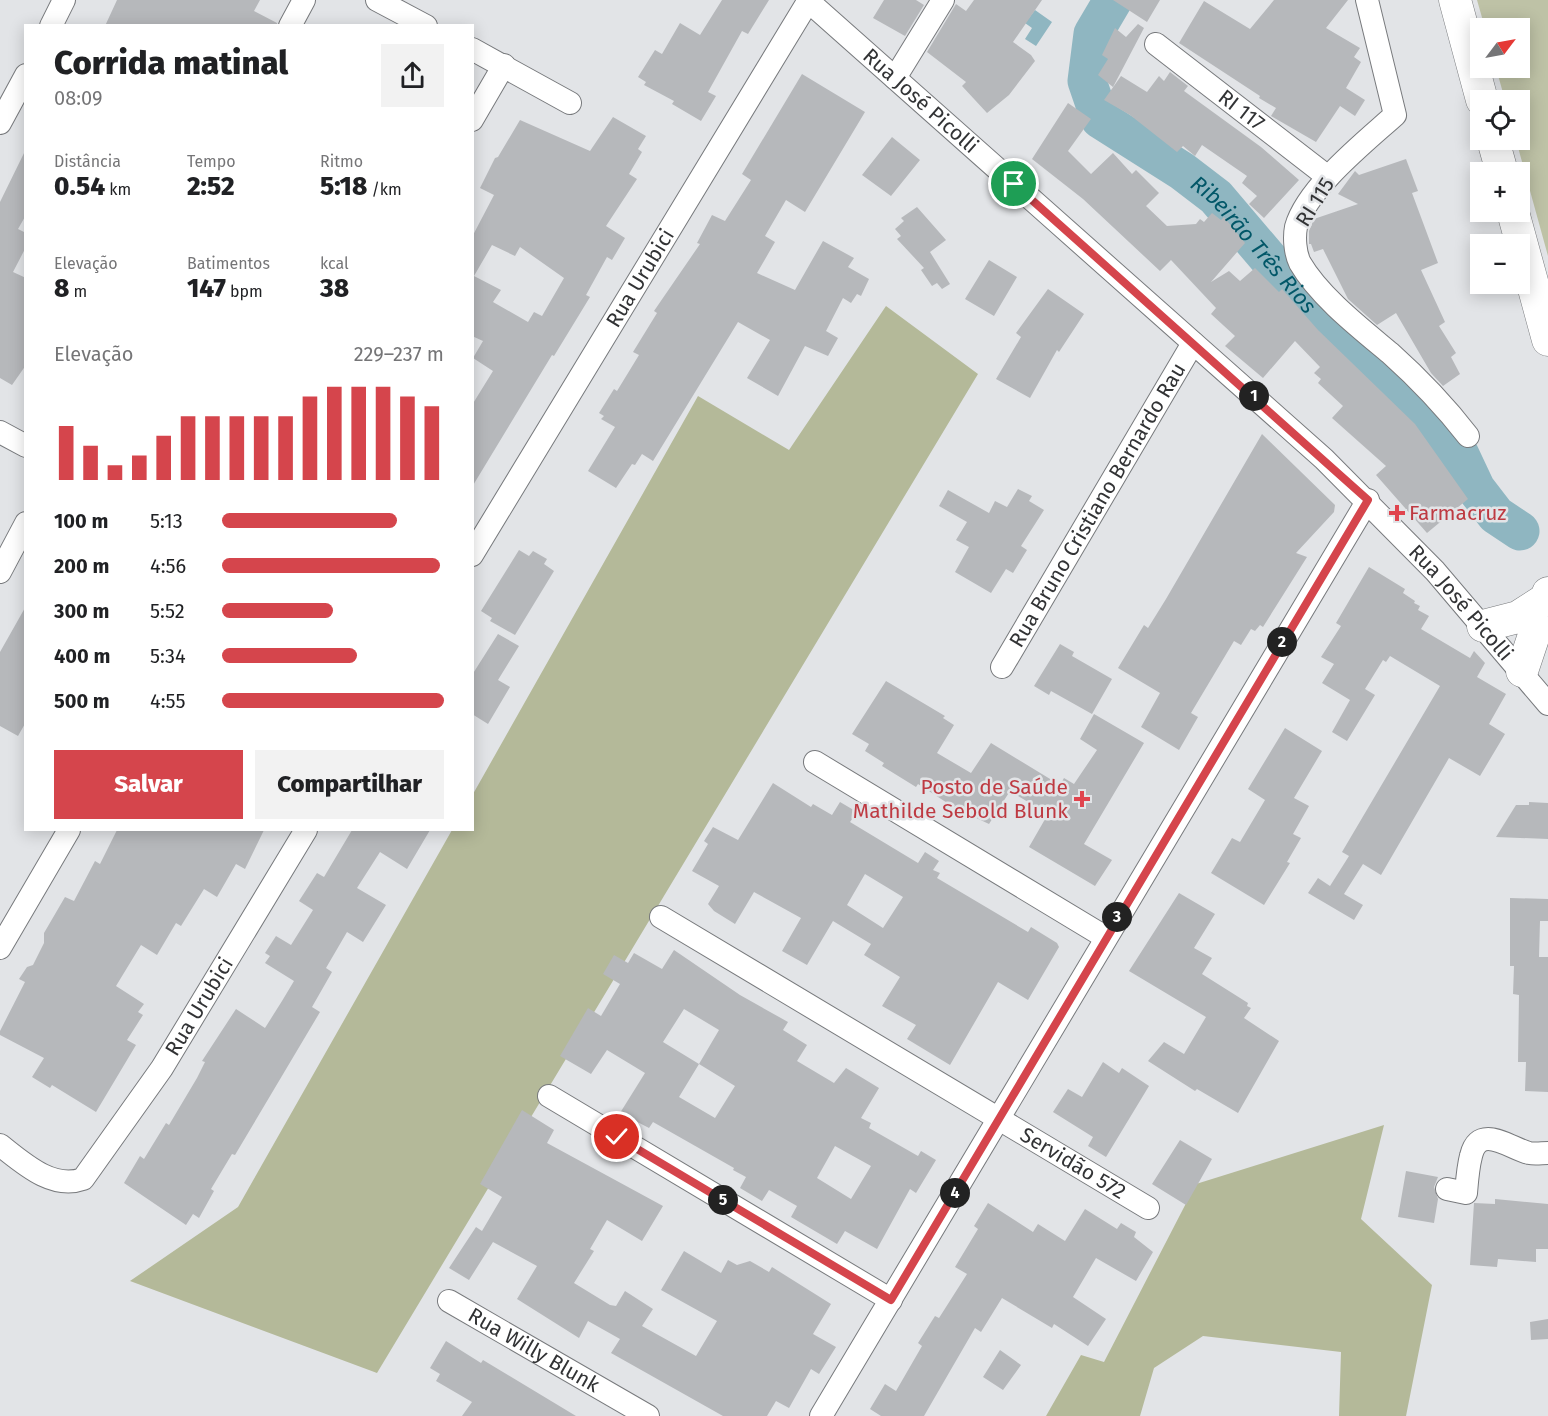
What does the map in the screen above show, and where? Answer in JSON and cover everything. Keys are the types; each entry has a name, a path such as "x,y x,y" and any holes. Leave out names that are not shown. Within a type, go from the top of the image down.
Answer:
{"highway":[{"path":"1455,0 1479,90"},
{"path":"1516,222 1548,340"},
{"path":"1483,626 1518,617 1547,596"},
{"path":"1522,671 1547,596"}],"street":[{"path":"52,24 64,0"},
{"path":"291,24 304,0"},
{"path":"377,0 422,24"},
{"name":"Rua José Picolli","path":"808,0 1368,500 1483,626 1548,704"},
{"name":"Rua Urubici","path":"474,552 808,0"},
{"path":"895,78 943,0"},
{"name":"RI 115","path":"1367,0 1395,115 1328,177 1296,227 1295,244 1299,260 1310,277 1364,332 1441,401 1468,436"},
{"name":"RI 117","path":"1156,44 1328,177"},
{"path":"474,50 570,103"},
{"path":"474,117 504,65"},
{"path":"0,123 24,79"},
{"name":"Rua Bruno Cristiano Bernardo Rau","path":"1002,667 1193,343"},
{"path":"0,432 24,445"},
{"path":"821,1416 1368,500"},
{"path":"0,572 24,527"},
{"path":"814,762 1105,937"},
{"path":"0,948 68,831"},
{"name":"Rua Urubici","path":"0,1145 45,1176 70,1184 83,1179 162,1068 305,831"},
{"name":"Servidão 572","path":"661,917 998,1121 1148,1208"},
{"path":"549,1096 891,1300"},
{"path":"1448,1189 1466,1193 1470,1156 1474,1146 1484,1140 1495,1138 1530,1153 1548,1153"},
{"name":"Rua Willy Blunk","path":"449,1301 648,1416"}],"green space":[{"path":"1477,0 1548,0 1548,256 1530,191 1530,162 1522,162 1519,150 1530,150 1530,90 1502,90 1499,78 1530,78 1530,18 1482,18"},
{"path":"886,306 978,374 377,1373 130,1281 238,1207 451,831 474,831 474,792 698,396 789,450"},
{"path":"1384,1125 1361,1219 1432,1285 1406,1416 1339,1416 1341,1352 1203,1336 1154,1368 1140,1416 1046,1416 1081,1355 1104,1362 1196,1184"}],"water":[{"path":"1035,10 1052,22 1036,46 1025,39 1032,28 1025,23"}],"building":[{"path":"117,0 260,0 254,11 277,23 277,24 106,24"},
{"path":"722,0 769,0 748,34 742,31 708,92 716,96 701,121 672,104 674,101 644,85 646,82 638,77 655,50 662,54 680,23 700,35"},
{"path":"884,0 916,0 924,5 905,36 873,18"},
{"path":"974,0 1042,0 1013,42 1031,55 1035,61 1009,95 987,113 962,86 966,82 927,52 956,4 966,11"},
{"path":"1113,0 1160,0 1147,22"},
{"path":"1274,0 1348,0 1326,28 1360,48 1354,57 1361,62 1346,88 1365,100 1355,116 1340,106 1316,142 1271,116 1276,108 1179,43 1204,1 1250,29"},
{"path":"1138,24 1144,28 1113,87 1098,75 1108,59 1102,55 1115,28 1126,37"},
{"path":"1170,72 1188,86 1184,91 1261,147 1299,180 1264,218 1249,204 1257,196 1242,183 1247,176 1202,145 1195,156 1183,146 1177,152 1130,115 1104,100 1121,76 1147,92 1159,76 1164,81"},
{"path":"802,74 865,112 805,212 786,200 765,236 775,242 757,273 795,290 823,241 854,258 848,267 869,279 861,296 857,294 851,303 843,298 826,331 838,338 828,356 805,346 778,396 747,378 770,340 738,322 653,461 642,454 635,465 632,464 616,488 588,471 615,427 601,419 604,416 599,413 614,389 617,391 639,355 633,352 657,313 654,311 700,244 697,243 712,215 725,221 751,180 742,174"},
{"path":"1068,103 1091,119 1068,151 1091,174 1113,153 1132,174 1136,170 1159,193 1146,206 1167,226 1196,224 1200,219 1204,222 1212,213 1221,220 1224,217 1245,243 1211,282 1229,271 1240,281 1255,268 1279,292 1282,289 1318,330 1415,424 1468,499 1427,533 1376,475 1386,466 1332,418 1343,406 1318,383 1321,379 1314,373 1320,367 1295,341 1263,378 1225,346 1235,336 1211,314 1216,308 1171,260 1160,271 1083,199 1032,159"},
{"path":"613,117 646,136 638,149 642,152 629,174 637,179 606,226 625,238 612,260 607,257 586,295 590,297 474,484 474,402 493,371 474,359 483,341 474,337 474,276 474,233 494,195 480,188 495,158 498,157 520,120 590,151","holes":["492,245 515,256 520,247 564,278 542,316 534,312 528,322 493,302 501,290 474,276"]},
{"path":"892,137 920,160 891,196 862,175"},
{"path":"24,153 24,218 18,229 24,232 24,251 13,272 24,277 24,368 12,385 0,378 0,202"},
{"path":"1406,159 1418,191 1412,193 1438,263 1421,270 1445,322 1439,326 1456,353 1451,357 1460,374 1443,386 1431,373 1396,313 1377,325 1348,299 1323,249 1314,252 1309,244 1309,231 1314,219 1358,204 1338,194 1355,171 1359,175"},
{"path":"917,207 946,240 930,252 950,284 942,289 937,283 932,286 921,270 924,268 897,239 901,236 895,229 904,221 901,218"},
{"path":"989,260 1017,277 994,316 965,299"},
{"path":"1048,289 1084,314 1059,352 1057,350 1030,398 996,379 1021,337 1016,333"},
{"path":"1262,434 1335,505 1334,512 1296,553 1307,557 1263,627 1260,625 1255,631 1251,629 1241,645 1234,641 1191,713 1198,717 1179,750 1141,727 1160,693 1118,668 1144,625 1148,628 1166,599"},
{"path":"1018,489 1032,496 1029,501 1044,510 1021,546 1027,550 1013,573 1006,569 991,593 955,572 969,547 956,540 967,522 939,506 948,490 989,513 995,501 1007,507"},
{"path":"519,550 529,556 533,551 547,559 544,564 554,571 515,635 490,621 492,618 481,611"},
{"path":"1369,567 1405,589 1403,593 1420,606 1418,610 1429,616 1421,629 1470,658 1474,651 1485,663 1477,677 1506,694 1489,724 1505,734 1480,776 1449,758 1381,875 1363,864 1344,894 1363,905 1354,920 1308,893 1318,878 1330,886 1349,856 1342,852 1440,686 1390,656 1386,662 1383,660 1365,689 1375,695 1347,741 1332,732 1350,700 1322,683 1334,664 1321,657 1341,626 1336,623"},
{"path":"24,610 24,726 18,736 0,726 0,652"},
{"path":"498,634 519,646 498,680 510,687 488,724 474,715 474,672"},
{"path":"1060,644 1074,652 1072,656 1112,679 1092,714 1051,691 1049,695 1034,686"},
{"path":"886,681 945,716 943,718 954,725 937,753 971,773 991,743 1060,785 1064,778 1074,784 1097,750 1080,739 1094,714 1144,743 1084,844 1112,860 1095,886 1029,847 1048,814 1010,791 989,824 955,808 918,784 916,787 882,766 884,763 865,751 869,744 852,734"},
{"path":"1285,728 1322,751 1294,798 1309,806 1293,834 1301,838 1287,862 1290,863 1264,905 1211,873 1232,838 1240,842 1265,800 1248,789"},
{"path":"773,783 811,807 813,804 832,815 840,802 857,812 850,822 918,863 925,852 939,861 933,870 940,873 937,878 1028,932 1031,927 1057,943 1059,947 1028,1000 998,982 950,1065 907,1039 916,1025 882,1006 900,977 864,955 871,944 833,921 807,965 782,951 801,918 754,892 735,924 714,911 708,904 719,886 692,871 708,844 704,841 713,827 738,840","holes":["865,874 903,897 883,928 847,905"]},
{"path":"1529,802 1548,803 1548,839 1496,837 1516,805 1529,805"},
{"path":"116,831 264,831 245,869 236,864 217,897 204,889 181,926 176,923 157,955 141,945 116,986 144,1004 138,1012 143,1015 127,1040 136,1045 96,1112 52,1085 50,1088 32,1077 44,1058 0,1035 0,1031 25,982 19,979 27,967 33,965 44,943 44,933 65,897 74,901 95,861 100,864"},
{"path":"351,831 429,831 407,869 380,852 357,888 386,905 363,942 347,932 326,968 332,972 312,1007 320,1012 235,1155 232,1154 211,1189 214,1191 199,1218 193,1214 186,1225 124,1183 140,1156 144,1159 166,1123 169,1125 197,1078 205,1062 202,1061 236,1009 265,1028 294,981 265,963 270,956 265,953 276,936 291,945 313,910 299,901 317,873 324,877"},
{"path":"1179,893 1215,914 1194,948 1212,958 1202,974 1248,1003 1247,1006 1251,1008 1244,1018 1279,1041 1238,1113 1197,1089 1195,1091 1148,1061 1164,1042 1184,1054 1206,1017 1129,971"},
{"path":"1510,898 1548,899 1548,921 1540,921 1539,957 1548,957 1548,1092 1525,1091 1526,1062 1518,1062 1519,995 1513,994 1514,966 1510,966"},
{"path":"674,950 740,995 788,1022 783,1030 807,1045 797,1061 834,1083 846,1068 879,1088 861,1118 871,1123 869,1128 918,1156 921,1151 936,1160 916,1193 910,1189 877,1249 845,1231 837,1244 791,1217 797,1206 769,1190 762,1201 740,1188 746,1177 733,1170 734,1168 653,1122 649,1128 620,1113 645,1073 607,1050 591,1074 560,1056 588,1008 601,1016 620,984 603,974 614,955 628,963 634,953 662,969","holes":["684,1009 719,1030 699,1064 663,1042","699,1064 735,1086 715,1118 679,1097","835,1146 871,1166 851,1199 817,1178"]},
{"path":"1103,1062 1119,1073 1122,1068 1149,1086 1106,1157 1088,1146 1093,1137 1053,1112 1068,1089 1082,1097"},
{"path":"522,1110 554,1130 547,1143 663,1206 642,1241 607,1220 590,1249 594,1251 574,1283 610,1305 616,1306 625,1291 653,1309 642,1326 696,1356 717,1321 661,1290 684,1251 721,1273 728,1260 737,1265 750,1261 769,1272 772,1267 831,1304 813,1334 836,1347 819,1374 811,1369 789,1408 776,1401 767,1416 723,1416 611,1353 620,1339 588,1321 579,1338 517,1299 537,1266 493,1242 469,1280 449,1268 476,1227 482,1231 502,1197 480,1184"},
{"path":"1180,1140 1212,1159 1186,1205 1152,1184"},
{"path":"1406,1171 1438,1177 1434,1187 1438,1199 1434,1223 1398,1217"},
{"path":"1495,1199 1548,1204 1548,1249 1536,1249 1536,1262 1498,1259 1497,1267 1470,1265 1474,1203 1495,1204"},
{"path":"988,1203 1033,1232 1038,1224 1065,1241 1085,1209 1117,1229 1121,1223 1136,1232 1134,1237 1153,1252 1136,1281 1096,1258 1073,1297 1106,1319 1088,1346 1054,1324 1052,1328 1002,1298 981,1332 975,1328 924,1416 881,1416 870,1409 885,1384 896,1391 922,1346 918,1343 935,1316 939,1318 967,1274 955,1267 978,1229 974,1226"},
{"path":"1548,1319 1548,1339 1531,1340 1530,1322"},
{"path":"446,1341 481,1363 483,1360 576,1416 462,1416 472,1402 436,1381 440,1374 430,1368"},
{"path":"1000,1350 1021,1365 1003,1390 983,1377"}],"waterway":[{"name":"Ribeirão Três Rios","path":"1113,0 1093,34 1087,81 1100,119 1182,171 1216,197 1314,312 1341,326 1365,365 1428,412 1460,455 1476,489 1496,515 1520,531"}],"place":[{"name":"Farmacruz","path":"1397,513"},
{"name":"Posto de Saúde Mathilde Sebold Blunk","path":"1082,799"}],"route":[{"path":"617,1137 891,1300 1105,937 1368,500 1014,184"}]}
